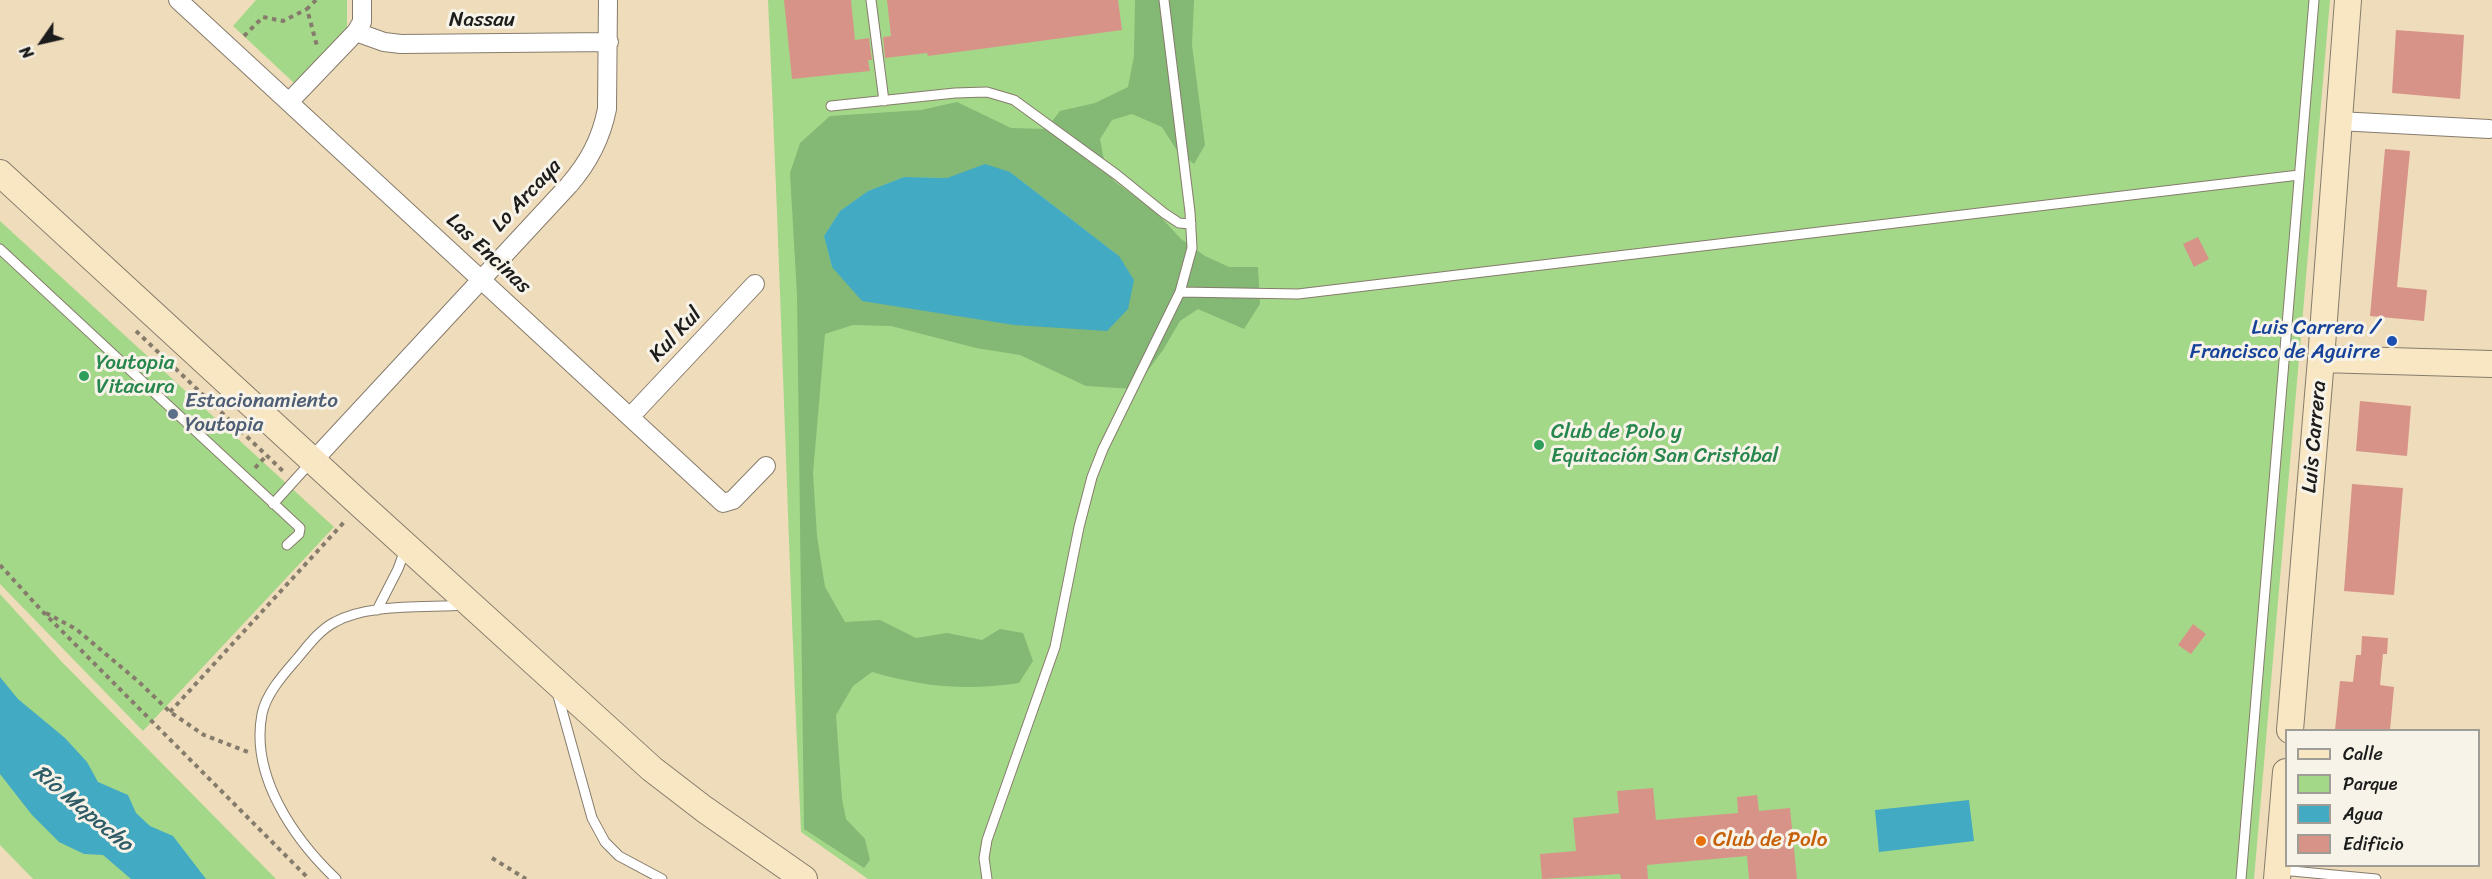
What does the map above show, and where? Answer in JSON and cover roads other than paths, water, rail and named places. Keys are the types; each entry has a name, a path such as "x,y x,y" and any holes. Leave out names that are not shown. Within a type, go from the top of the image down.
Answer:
{"main road":[{"name":"Luis Carrera","path":"2290,729 2322,359 2348,0"},
{"path":"0,173 652,769 704,809 804,879"},
{"path":"2322,359 2492,364"},
{"path":"2278,875 2285,785"}],"street":[{"name":"Las Encinas","path":"178,0 723,503 733,500 766,466"},
{"path":"289,102 356,32 362,22 362,0"},
{"name":"Lo Arcaya","path":"313,461 569,185 589,160 603,127 607,109 608,0"},
{"name":"Nassau","path":"356,32 384,42 400,44 609,42"},
{"path":"2338,121 2489,129"},
{"name":"Kul Kul","path":"630,417 755,284"}],"lane":[{"path":"871,0 884,101"},
{"path":"987,879 984,858 987,840 1055,647 1078,526 1092,477 1103,448 1180,292 1192,248 1164,0"},
{"path":"2241,879 2314,0"},
{"path":"831,106 955,93 987,92 1014,100 1117,175 1164,213 1179,223 1191,224"},
{"path":"1180,292 1298,294 2299,175"},
{"path":"0,249 300,528 299,534 287,545"},
{"path":"273,504 313,461"},
{"path":"377,610 398,569 406,546"},
{"path":"336,879 304,847 287,823 262,758 262,713 273,689 316,637 334,622 354,614 377,610 471,605"},
{"path":"554,681 592,818 605,842 620,856 662,879"},
{"path":"2278,875 2376,879"}],"water":[{"path":"985,164 1010,172 1119,256 1134,280 1128,309 1107,331 1014,325 862,301 832,267 824,236 840,211 868,191 904,177 947,178"},
{"name":"Río Mapocho","path":"0,677 18,699 65,738 87,762 98,782 128,795 136,813 150,826 173,836 206,879 131,879 103,855 84,854 59,842 32,815 0,774"},
{"path":"1969,800 1974,841 1879,852 1875,810"}],"place":[{"name":"Luis Carrera / Francisco de Aguirre","path":"2392,341"},
{"name":"Youtopia Vitacura","path":"84,376"},
{"name":"Estacionamiento Youtopia","path":"173,414"},
{"name":"Club de Polo y Equitación San Cristóbal","path":"1539,445"},
{"name":"Club de Polo","path":"1701,841"}]}
